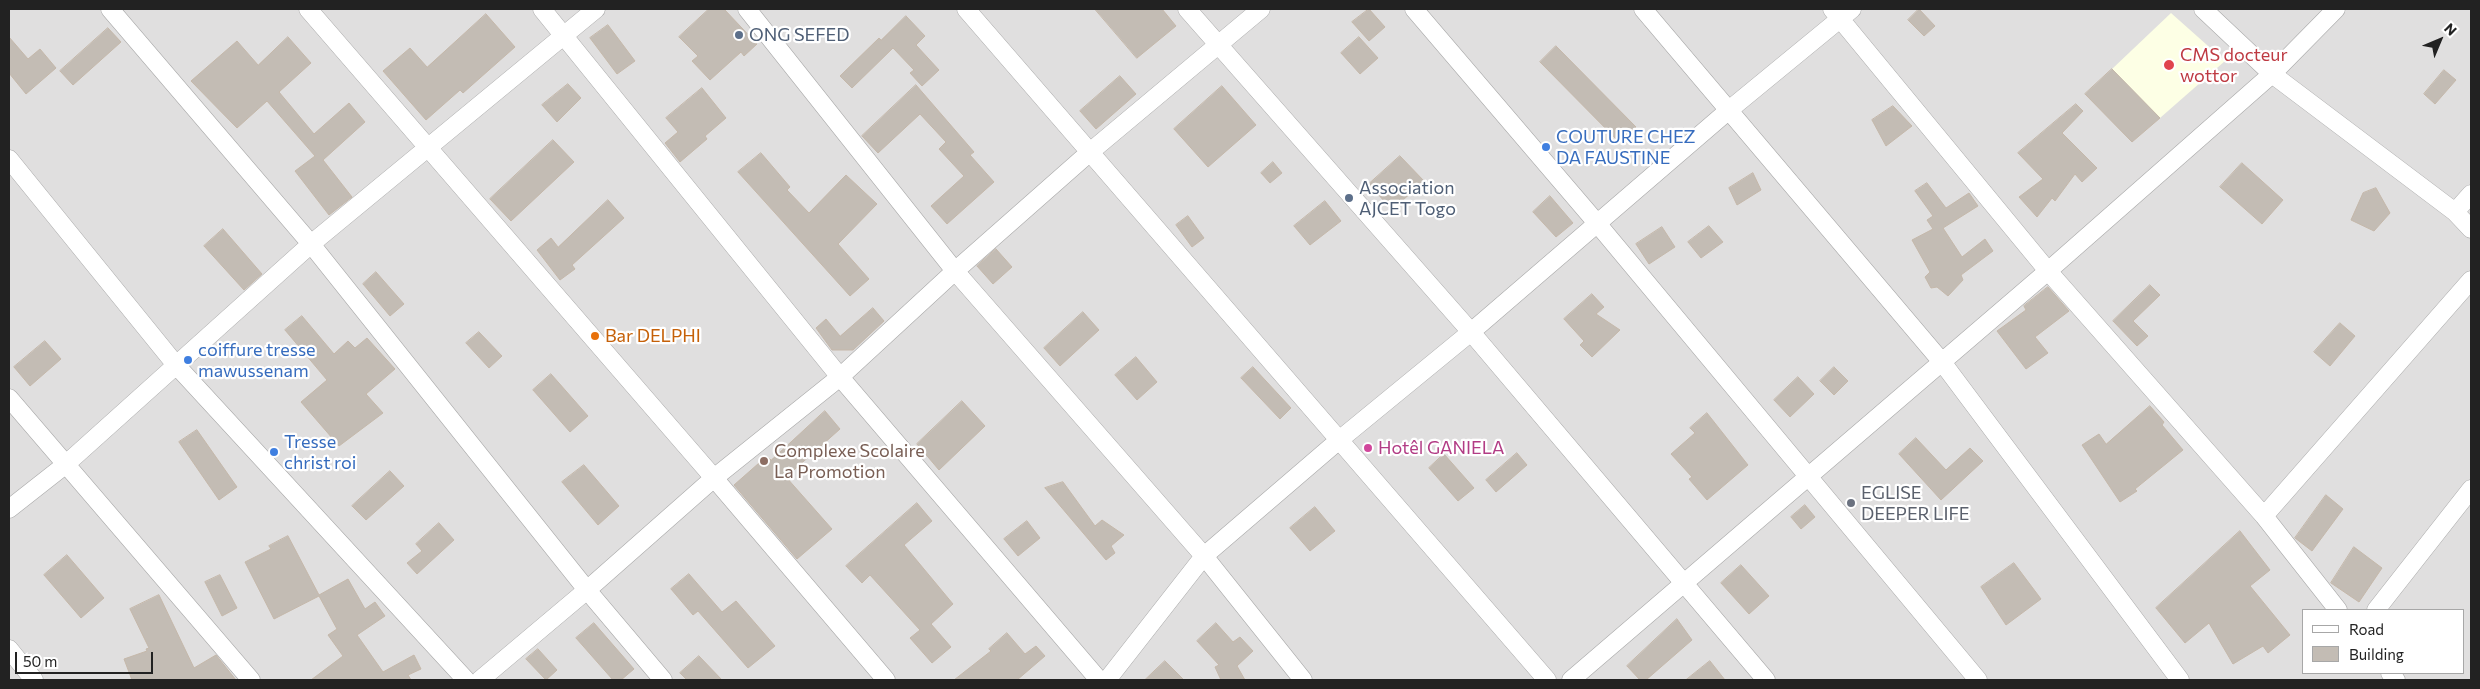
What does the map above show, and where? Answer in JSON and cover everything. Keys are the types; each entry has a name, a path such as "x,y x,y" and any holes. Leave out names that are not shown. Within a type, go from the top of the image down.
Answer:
{"street":[{"path":"110,9 311,244 587,590 663,680"},
{"path":"308,9 714,478 886,680"},
{"path":"542,9 840,377 1098,680"},
{"path":"9,509 65,465 311,244 563,34 596,9"},
{"path":"747,9 955,271 1204,556 1303,680"},
{"path":"966,9 1547,680"},
{"path":"1188,9 1471,332 1766,680"},
{"path":"480,680 587,590 714,478 840,377 955,271 1090,152 1262,9"},
{"path":"1414,9 1596,222 1978,680"},
{"path":"1643,9 1942,362 2180,680"},
{"path":"2203,9 2272,74 2455,212 2471,229"},
{"path":"1571,680 2048,271 2272,74 2336,9"},
{"path":"1107,680 1204,556 1338,440 1471,332 1596,222 1842,12 2048,271 2264,516 2337,609"},
{"path":"9,159 176,365 466,680"},
{"path":"2455,212 2471,194"},
{"path":"2264,516 2471,280"},
{"path":"9,398 251,680"},
{"path":"2377,609 2471,490"},
{"path":"9,649 34,680"}],"shaded area":[{"path":"9,9 2471,9 2471,680 9,680"},
{"name":"CMS docteur wottor","path":"2171,13 2225,61 2160,118 2112,69"}],"building":[{"path":"709,9 724,9 757,44 744,56 741,52 710,80 692,61 698,56 679,37"},
{"path":"1095,9 1162,9 1176,26 1137,58"},
{"path":"1369,9 1385,27 1369,41 1352,22"},
{"path":"1919,9 1935,26 1924,36 1908,20"},
{"path":"486,14 515,47 463,93 460,90 426,120 383,71 410,48 427,67"},
{"path":"906,16 925,36 916,45 939,70 922,86 910,73 914,70 893,48 852,88 840,76 879,38 881,40"},
{"path":"608,25 635,61 617,74 590,38"},
{"path":"108,28 121,42 73,85 60,71"},
{"path":"9,37 28,59 40,49 56,68 26,94 9,73"},
{"path":"288,37 311,63 279,92 314,134 349,103 365,122 323,160 352,197 329,215 295,171 315,156 267,101 237,128 191,81 237,41 258,65"},
{"path":"1359,37 1378,58 1360,74 1341,53"},
{"path":"1556,46 1636,127 1620,143 1540,62"},
{"path":"2112,69 2160,118 2132,142 2085,94"},
{"path":"2444,70 2456,80 2435,104 2424,94"},
{"path":"1120,76 1136,94 1096,129 1080,111"},
{"path":"568,84 581,98 557,122 542,105"},
{"path":"916,85 974,152 970,155 994,182 947,224 931,206 964,176 939,149 946,142 920,114 878,153 862,136"},
{"path":"1222,86 1256,125 1208,167 1174,129"},
{"path":"702,88 726,118 705,136 707,139 680,162 665,143 678,132 666,118"},
{"path":"2076,104 2083,111 2062,133 2097,168 2082,182 2075,174 2055,201 2052,198 2037,217 2019,197 2043,179 2018,153"},
{"path":"1893,106 1912,126 1886,146 1872,120"},
{"path":"553,140 574,162 511,221 490,199"},
{"path":"761,153 790,187 787,190 809,213 846,175 877,204 838,244 869,279 850,296 738,172"},
{"path":"1400,156 1424,181 1392,210 1369,184"},
{"path":"1273,162 1282,173 1270,183 1261,173"},
{"path":"2242,163 2283,200 2262,224 2220,187"},
{"path":"1753,173 1761,190 1737,205 1729,188"},
{"path":"1927,183 1946,208 1969,193 1978,206 1943,228 1962,257 1985,239 1993,251 1961,275 1963,280 1948,296 1937,287 1931,288 1925,277 1930,272 1912,240 1933,229 1927,220 1933,216 1915,191"},
{"path":"2376,188 2390,213 2374,231 2351,220 2363,193"},
{"path":"1550,196 1573,223 1556,237 1533,212"},
{"path":"608,200 624,218 572,265 575,269 560,280 537,250 551,238 558,247"},
{"path":"1325,201 1341,221 1310,245 1294,226"},
{"path":"1188,216 1204,238 1192,247 1176,225"},
{"path":"1709,226 1723,242 1701,258 1688,242"},
{"path":"1662,227 1675,247 1649,264 1636,244"},
{"path":"223,229 262,274 244,290 204,246"},
{"path":"996,249 1012,267 993,284 977,266"},
{"path":"376,272 404,304 390,316 363,284"},
{"path":"2150,285 2160,295 2133,321 2148,336 2137,346 2113,321"},
{"path":"2048,287 2069,311 2035,337 2048,353 2026,369 1997,331 2026,310 2024,306"},
{"path":"1592,294 1604,307 1596,314 1620,330 1592,357 1580,345 1584,341 1564,319"},
{"path":"873,308 884,321 853,350 832,350 816,328 826,319 840,336"},
{"path":"1083,312 1099,330 1060,366 1044,348"},
{"path":"302,316 334,354 348,341 355,348 367,338 395,369 366,394 383,413 339,446 301,402 327,380 285,330"},
{"path":"2340,323 2355,336 2330,366 2314,352"},
{"path":"479,332 502,356 489,368 466,343"},
{"path":"45,341 61,359 30,386 14,367"},
{"path":"1136,357 1157,382 1137,400 1115,375"},
{"path":"1253,367 1291,408 1280,419 1241,378"},
{"path":"1834,367 1848,381 1834,395 1820,381"},
{"path":"551,374 588,416 570,432 533,390"},
{"path":"1798,377 1814,394 1790,417 1774,400"},
{"path":"962,401 985,426 939,470 917,444"},
{"path":"2150,406 2164,422 2162,425 2183,450 2135,489 2137,491 2120,502 2082,445 2099,434 2106,444"},
{"path":"825,411 840,429 786,477 832,529 797,559 734,485 767,456 771,460"},
{"path":"1707,413 1748,465 1707,500 1689,479 1692,477 1671,454 1695,433 1690,428"},
{"path":"197,430 237,487 219,500 179,442"},
{"path":"1916,438 1946,470 1970,448 1983,461 1941,500 1899,454"},
{"path":"1517,453 1527,465 1496,492 1486,480"},
{"path":"1444,454 1474,488 1458,501 1429,468"},
{"path":"584,465 619,506 598,525 562,482"},
{"path":"390,471 404,486 366,520 352,506"},
{"path":"1063,482 1095,526 1102,520 1124,535 1111,546 1115,553 1106,560 1045,488"},
{"path":"2326,495 2343,509 2312,551 2295,538"},
{"path":"917,503 932,521 904,545 953,604 931,624 951,647 932,663 910,638 920,630 870,575 862,583 846,566"},
{"path":"1805,505 1815,517 1801,529 1791,517"},
{"path":"1315,507 1335,531 1310,551 1290,528"},
{"path":"1027,521 1040,538 1018,556 1004,539"},
{"path":"439,523 454,540 417,574 407,563 422,551 416,544"},
{"path":"2240,531 2270,570 2250,586 2290,635 2268,653 2263,646 2233,664 2209,623 2185,643 2156,608"},
{"path":"288,536 319,595 348,579 365,609 375,602 385,616 357,635 383,672 414,655 421,669 408,675 411,680 311,680 343,656 328,635 337,629 319,596 274,619 245,562 271,549 269,546"},
{"path":"2354,547 2382,568 2359,602 2331,583"},
{"path":"67,555 104,598 81,618 44,575"},
{"path":"2014,563 2041,599 2006,625 1981,587"},
{"path":"1741,565 1769,596 1749,614 1721,583"},
{"path":"689,574 722,612 736,601 775,646 748,668 698,611 693,615 671,589"},
{"path":"220,575 237,608 222,616 205,582"},
{"path":"159,595 194,668 216,655 236,680 132,680 124,659 147,651 146,649 149,648 130,609"},
{"path":"1677,619 1692,640 1646,680 1640,680 1627,666"},
{"path":"594,623 634,669 621,680 613,680 576,638"},
{"path":"1216,623 1233,642 1240,637 1253,651 1237,666 1245,680 1221,680 1215,667 1219,665 1197,641"},
{"path":"1007,633 1025,654 1036,646 1045,656 1017,680 954,680 991,651 989,649"},
{"path":"538,649 557,670 546,680 526,659"},
{"path":"699,656 722,680 687,680 680,673"},
{"path":"1165,661 1184,680 1145,680"},
{"path":"1710,661 1725,680 1686,680"}],"place":[{"name":"ONG SEFED","path":"739,35"},
{"name":"CMS docteur wottor","path":"2169,65"},
{"name":"COUTURE CHEZ DA FAUSTINE","path":"1546,147"},
{"name":"Association AJCET Togo","path":"1349,198"},
{"name":"Bar DELPHI","path":"595,336"},
{"name":"coiffure tresse mawussenam","path":"188,360"},
{"name":"Hotêl GANIELA","path":"1368,448"},
{"name":"Tresse christ roi","path":"274,452"},
{"name":"Complexe Scolaire La Promotion","path":"764,461"},
{"name":"EGLISE DEEPER LIFE","path":"1851,503"}]}
